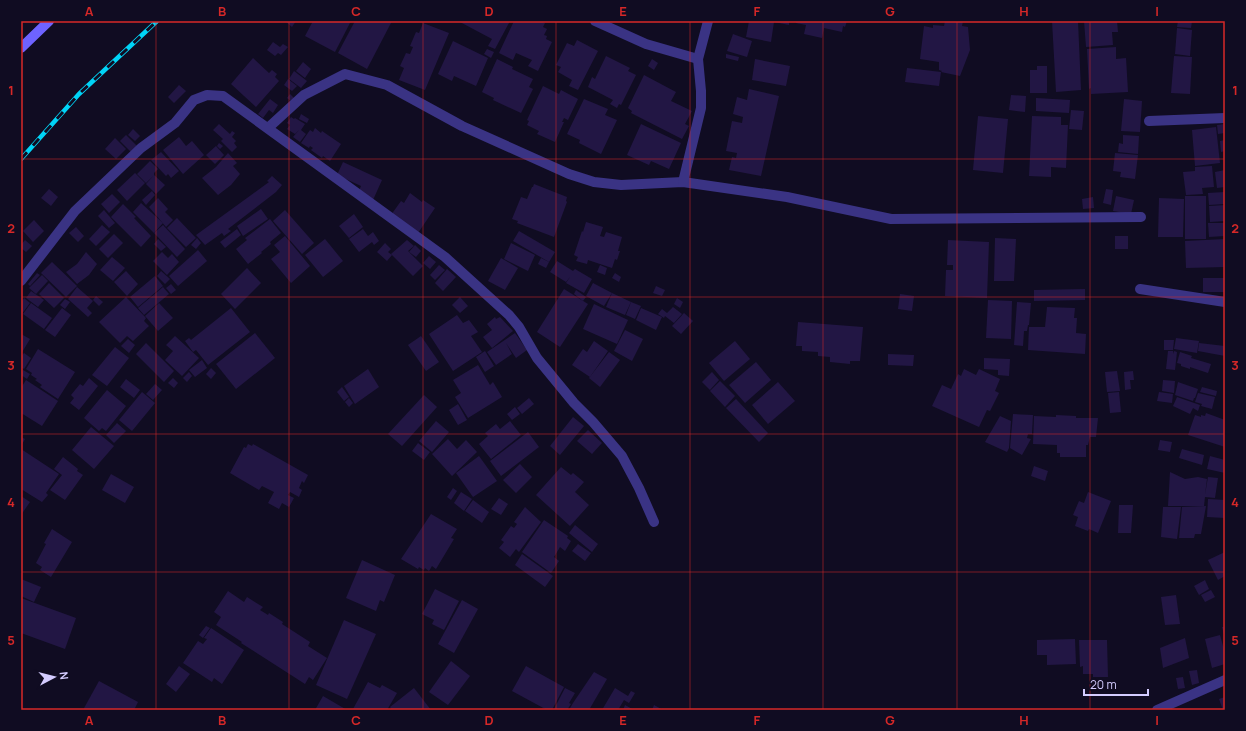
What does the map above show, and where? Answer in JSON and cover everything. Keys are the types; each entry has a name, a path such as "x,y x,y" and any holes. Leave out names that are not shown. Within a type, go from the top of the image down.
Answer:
{"main road":[{"path":"21,48 49,21"}],"street":[{"path":"595,21 646,44 698,59"},
{"path":"683,182 701,108 698,59 708,21"},
{"path":"268,128 304,95 345,74 387,85 462,126 569,174 594,182 621,185 683,182 787,197 891,219 1141,217"},
{"path":"21,281 76,211 141,148 175,123 194,100 207,95 223,96 445,257 509,315 519,327 537,358 574,403 593,422 622,456 639,488 654,522"},
{"path":"1149,120 1225,118"},
{"path":"1140,289 1225,302"},
{"path":"1157,710 1225,680"}],"building":[{"path":"285,21 296,21 292,27"},
{"path":"313,21 351,21 335,52 305,36"},
{"path":"355,21 392,21 367,69 338,53"},
{"path":"460,21 510,21 495,49 488,46 492,39"},
{"path":"514,21 541,21 545,23 543,27 547,29 544,35 547,36 546,39 552,42 538,71 528,66 532,60 516,53 513,60 499,53"},
{"path":"749,21 789,21 789,25 774,22 771,42 746,37"},
{"path":"796,21 847,21 845,27 843,26 842,32 824,28 822,38 804,34 806,25 796,23"},
{"path":"945,21 963,21 962,26 968,27 970,50 960,76 941,72 942,71 939,70 939,62 920,59 924,26 933,28 933,25 944,26"},
{"path":"1052,21 1078,21 1081,90 1056,92"},
{"path":"1084,21 1117,21 1118,32 1112,32 1113,45 1086,47"},
{"path":"1178,21 1192,21 1191,28 1177,27"},
{"path":"423,23 449,33 425,90 399,80 404,68 400,66 406,53 410,54 413,47 410,46 416,32 419,33"},
{"path":"1177,28 1192,30 1190,56 1175,54"},
{"path":"733,34 752,41 747,57 727,51"},
{"path":"577,40 598,51 578,90 569,86 572,80 558,72 561,67 556,65 567,43 574,46"},
{"path":"453,41 488,58 476,86 454,76 452,81 438,74"},
{"path":"273,42 280,47 283,44 288,47 281,55 278,53 275,56 267,50"},
{"path":"1116,47 1116,59 1126,58 1128,92 1091,94 1091,88 1089,89 1087,49"},
{"path":"487,49 494,52 491,58 484,54"},
{"path":"726,54 739,57 738,61 726,58"},
{"path":"606,56 630,68 628,71 636,75 621,105 619,104 617,108 610,104 613,100 588,87 592,77 595,79"},
{"path":"1174,56 1192,57 1190,94 1171,93"},
{"path":"253,58 269,73 272,70 277,74 275,77 279,81 256,107 231,84"},
{"path":"497,59 513,67 512,69 533,79 529,87 533,89 521,113 493,100 494,98 482,92"},
{"path":"652,59 658,63 654,70 648,66"},
{"path":"755,59 790,66 786,86 752,80"},
{"path":"303,62 311,69 305,78 296,71"},
{"path":"1037,66 1047,66 1047,93 1030,93 1030,70 1037,70"},
{"path":"907,68 941,72 939,86 905,82"},
{"path":"294,71 307,81 301,88 289,79"},
{"path":"644,75 676,92 671,101 692,111 685,124 689,126 682,139 631,113 632,111 628,108"},
{"path":"288,79 297,86 292,91 284,85"},
{"path":"179,85 186,91 174,103 168,97"},
{"path":"543,86 559,94 561,90 578,99 568,120 564,118 562,122 564,122 555,142 537,134 539,131 527,125 529,121 527,120"},
{"path":"749,89 779,96 761,176 729,170 732,157 736,158 737,153 726,151 732,121 742,123 743,117 733,114 737,97 747,100"},
{"path":"290,94 294,98 291,101 287,98"},
{"path":"1011,95 1026,96 1025,112 1009,110"},
{"path":"1036,98 1070,100 1069,113 1036,111"},
{"path":"270,99 278,105 273,113 269,110 263,118 258,114"},
{"path":"584,99 608,109 605,115 617,120 601,154 579,143 580,140 567,134"},
{"path":"1124,99 1142,101 1140,132 1121,131"},
{"path":"1071,110 1084,111 1082,130 1069,129"},
{"path":"301,114 309,119 307,123 299,119"},
{"path":"978,116 1008,119 1003,173 973,170"},
{"path":"1032,116 1061,117 1061,125 1068,125 1066,168 1051,167 1051,177 1029,176"},
{"path":"291,117 305,124 301,130 306,134 300,142 293,137 299,130 295,134 287,129 290,125 287,123"},
{"path":"219,124 230,134 232,131 235,133 232,137 236,141 234,143 237,147 232,152 221,141 223,139 213,130"},
{"path":"641,124 681,143 669,169 651,161 649,165 627,155"},
{"path":"1225,124 1225,133 1218,134 1217,125"},
{"path":"1216,127 1220,163 1195,166 1192,130"},
{"path":"315,128 341,144 330,161 323,156 322,158 311,150 313,148 310,146 309,148 301,143 310,130 313,132"},
{"path":"133,129 140,136 135,141 128,135"},
{"path":"126,135 137,146 131,152 120,141"},
{"path":"1123,135 1139,136 1138,154 1118,152 1119,143 1123,144"},
{"path":"179,137 186,146 192,141 204,155 183,174 163,150"},
{"path":"115,138 126,149 116,159 105,149"},
{"path":"1225,140 1225,151 1221,152 1220,141"},
{"path":"219,143 223,146 220,149 217,146"},
{"path":"216,146 224,155 215,164 206,155"},
{"path":"161,152 179,171 171,178 168,174 166,176 151,160"},
{"path":"228,153 237,163 233,166 240,174 231,185 218,195 202,178 216,167"},
{"path":"1115,153 1138,155 1135,179 1120,177 1121,172 1113,171"},
{"path":"150,161 158,169 154,175 165,185 156,194 146,184 153,176 146,183 137,174"},
{"path":"343,162 382,180 373,200 358,193 361,186 337,175"},
{"path":"1212,166 1214,187 1202,188 1203,194 1186,195 1183,172 1195,171 1195,167"},
{"path":"1225,170 1225,187 1217,188 1215,172"},
{"path":"135,173 145,183 127,201 117,190"},
{"path":"272,176 282,185 276,192 228,229 231,231 224,236 222,233 205,245 196,235 269,182 267,181"},
{"path":"534,184 567,197 567,202 554,237 517,223 518,221 512,219 521,197 527,199"},
{"path":"49,189 58,197 51,206 41,198"},
{"path":"1106,189 1113,190 1111,205 1103,203"},
{"path":"152,191 155,195 146,205 142,200"},
{"path":"1225,192 1225,204 1209,205 1208,193"},
{"path":"410,193 422,202 423,200 435,208 418,233 391,215 401,201 404,203"},
{"path":"112,194 120,202 109,213 101,204"},
{"path":"1116,196 1134,200 1131,214 1113,211"},
{"path":"1185,196 1206,196 1206,239 1185,239"},
{"path":"1093,197 1094,208 1083,209 1082,199"},
{"path":"158,198 168,209 165,212 173,220 166,227 149,207"},
{"path":"1159,198 1184,199 1183,237 1158,237"},
{"path":"141,203 163,223 154,233 133,212"},
{"path":"123,204 136,217 134,218 151,236 141,247 111,217"},
{"path":"1225,205 1225,221 1210,222 1209,206"},
{"path":"261,209 268,219 243,236 237,226"},
{"path":"104,210 115,223 109,228 98,216"},
{"path":"285,210 314,243 302,254 273,221"},
{"path":"354,214 363,227 349,238 339,226"},
{"path":"177,218 196,238 186,247 167,228"},
{"path":"270,219 281,233 270,242 271,244 261,252 262,253 248,264 236,249 247,240 245,238"},
{"path":"34,220 44,231 33,242 23,231"},
{"path":"586,222 603,227 600,236 604,237 606,232 622,237 618,251 620,251 612,268 588,260 587,264 576,261 578,257 574,255"},
{"path":"1208,223 1225,223 1225,236 1209,237"},
{"path":"102,225 110,232 96,246 89,239"},
{"path":"163,225 185,249 177,257 154,233"},
{"path":"76,227 84,236 78,242 69,233"},
{"path":"237,229 241,235 225,248 220,242"},
{"path":"363,229 368,236 373,232 379,241 374,245 372,242 359,252 349,239"},
{"path":"519,231 555,252 549,262 513,241"},
{"path":"114,234 123,243 108,258 99,249"},
{"path":"285,236 310,266 291,283 271,259 280,252 274,245"},
{"path":"1115,236 1128,236 1128,249 1115,249"},
{"path":"197,238 201,243 196,249 191,245"},
{"path":"995,238 1016,239 1014,281 994,281"},
{"path":"158,239 166,247 161,251 154,244"},
{"path":"325,239 343,261 323,277 305,255"},
{"path":"1225,239 1225,267 1186,268 1185,241"},
{"path":"25,240 32,246 26,252 21,248 21,245"},
{"path":"407,240 414,246 408,251 423,266 413,276 391,254"},
{"path":"948,240 989,242 987,298 945,296 946,270 953,270 953,265 947,265"},
{"path":"385,243 391,249 388,252 392,255 387,261 377,252"},
{"path":"511,243 535,255 528,271 504,259"},
{"path":"415,245 421,251 416,257 409,252"},
{"path":"198,250 207,261 178,286 169,276"},
{"path":"86,252 97,264 89,275 77,284 66,272 77,264"},
{"path":"162,252 168,258 172,254 179,262 167,275 153,261"},
{"path":"429,256 436,262 430,269 423,263"},
{"path":"112,257 125,268 113,281 100,270"},
{"path":"501,258 518,268 505,290 488,281"},
{"path":"541,258 549,262 546,268 538,264"},
{"path":"557,261 573,271 575,269 592,279 584,293 566,283 570,277 566,282 550,272"},
{"path":"52,262 77,286 66,297 41,273"},
{"path":"439,265 445,270 435,280 430,275"},
{"path":"600,265 607,268 605,275 597,272"},
{"path":"247,268 261,283 235,309 221,294"},
{"path":"447,269 456,277 443,291 435,283"},
{"path":"126,271 138,284 127,296 114,282"},
{"path":"161,271 170,279 165,284 157,276"},
{"path":"37,273 40,275 30,286 28,284"},
{"path":"615,273 621,277 619,282 612,278"},
{"path":"42,275 48,281 36,294 29,288"},
{"path":"155,276 163,286 138,307 130,297"},
{"path":"1203,278 1225,278 1225,292 1203,292"},
{"path":"49,283 64,298 54,308 39,294"},
{"path":"593,283 612,293 604,306 586,296"},
{"path":"171,284 176,290 171,294 166,288"},
{"path":"656,286 665,290 662,296 653,293"},
{"path":"77,287 93,301 87,308 92,313 88,317 68,299"},
{"path":"163,287 169,294 144,315 138,308"},
{"path":"564,289 588,304 560,347 537,332"},
{"path":"1085,289 1085,300 1034,301 1034,290"},
{"path":"576,290 586,297 583,301 574,294"},
{"path":"31,291 44,300 38,307 26,298"},
{"path":"612,293 631,302 625,315 606,307"},
{"path":"900,294 914,296 912,311 898,309"},
{"path":"96,296 103,302 99,306 93,300"},
{"path":"126,297 146,318 144,321 149,326 133,341 127,336 120,343 99,322"},
{"path":"460,297 468,306 460,313 452,305"},
{"path":"24,298 30,303 21,315 21,303"},
{"path":"677,298 683,302 680,308 674,304"},
{"path":"65,299 70,302 65,309 60,305"},
{"path":"988,300 1012,301 1011,339 986,338"},
{"path":"631,302 641,306 635,319 626,315"},
{"path":"1017,302 1031,303 1029,325 1027,331 1024,331 1023,346 1014,345"},
{"path":"31,303 52,318 44,329 23,314"},
{"path":"159,303 173,318 158,331 145,316"},
{"path":"594,304 628,320 617,344 583,329"},
{"path":"673,307 682,314 674,323 665,316 664,318 658,314 662,309 667,313"},
{"path":"1047,307 1075,308 1074,318 1077,318 1076,333 1086,334 1085,354 1028,350 1029,327 1045,327"},
{"path":"62,308 71,315 55,337 45,330"},
{"path":"231,308 250,332 208,365 196,350 193,352 185,341 189,338 191,340"},
{"path":"641,308 662,317 656,330 636,320"},
{"path":"684,313 693,321 681,334 672,326"},
{"path":"457,315 463,323 469,320 478,332 471,336 482,352 453,371 429,334"},
{"path":"495,317 496,319 500,317 513,331 492,348 483,337 492,330 487,324"},
{"path":"798,322 863,327 860,361 850,361 850,364 830,362 830,357 818,356 818,352 802,351 802,346 796,346"},
{"path":"625,330 643,339 632,361 614,351"},
{"path":"255,333 275,358 236,389 216,364"},
{"path":"515,333 527,350 516,358 506,343 512,354 496,365 487,352"},
{"path":"21,334 30,339 21,354"},
{"path":"175,336 199,358 182,376 165,360 173,351 166,345"},
{"path":"421,336 439,362 426,371 408,345"},
{"path":"1176,338 1199,341 1197,353 1174,349"},
{"path":"128,339 135,345 129,353 121,346"},
{"path":"1164,340 1174,340 1173,350 1164,350"},
{"path":"594,341 608,351 590,377 572,365 583,349 587,352"},
{"path":"735,341 750,359 724,381 709,363"},
{"path":"146,343 174,371 164,382 136,354"},
{"path":"1199,343 1225,346 1225,356 1198,351"},
{"path":"115,347 129,358 107,386 92,375"},
{"path":"38,349 75,372 58,399 40,387 42,385 35,380 37,379 31,375 32,373 26,369"},
{"path":"485,351 494,366 485,372 476,357"},
{"path":"1168,351 1173,351 1173,354 1174,351 1177,352 1175,370 1166,369"},
{"path":"609,352 620,360 600,387 589,378"},
{"path":"1180,352 1192,356 1191,358 1211,364 1208,373 1190,367 1190,369 1177,363"},
{"path":"24,353 31,358 24,369 21,367 21,357"},
{"path":"888,354 914,355 913,366 888,365"},
{"path":"984,358 1010,359 1009,376 998,375 998,370 984,369"},
{"path":"202,360 207,368 195,377 189,370"},
{"path":"756,362 771,380 745,403 729,385"},
{"path":"478,365 490,385 493,382 502,397 468,418 455,397 461,393 453,380"},
{"path":"211,368 216,373 211,379 206,374"},
{"path":"368,369 379,387 355,404 344,386"},
{"path":"964,369 976,375 979,369 1000,379 995,391 999,393 990,411 987,410 979,427 932,406 942,385 951,389 958,374 961,376"},
{"path":"23,370 30,374 27,379 21,375"},
{"path":"1117,371 1120,391 1107,392 1105,372"},
{"path":"1133,371 1134,380 1130,380 1131,389 1125,390 1124,372"},
{"path":"189,372 192,376 187,382 183,378"},
{"path":"712,372 719,380 710,390 702,382"},
{"path":"89,378 98,386 79,410 70,403 74,398 71,395 80,384 83,386"},
{"path":"173,378 178,383 174,388 168,383"},
{"path":"126,379 140,390 134,398 120,387"},
{"path":"26,380 58,401 42,426 21,413 21,388"},
{"path":"1163,380 1175,381 1174,393 1162,391"},
{"path":"720,381 735,396 725,407 710,391"},
{"path":"778,382 795,401 768,424 752,405"},
{"path":"1178,382 1198,389 1193,401 1175,395"},
{"path":"155,384 162,390 153,400 146,394"},
{"path":"342,387 349,397 344,401 337,392"},
{"path":"1202,387 1217,391 1216,396 1200,392"},
{"path":"107,390 126,406 106,431 102,428 99,431 84,418"},
{"path":"142,392 155,403 132,431 119,420"},
{"path":"1119,392 1121,412 1110,413 1108,393"},
{"path":"1159,392 1173,394 1172,403 1157,401"},
{"path":"1198,393 1215,397 1212,409 1201,406 1202,404 1195,402"},
{"path":"424,395 437,407 402,446 388,434"},
{"path":"1177,397 1200,405 1198,411 1193,408 1190,414 1173,406"},
{"path":"349,398 353,403 349,407 345,402"},
{"path":"529,398 534,404 522,414 517,408"},
{"path":"736,399 768,433 759,442 726,408"},
{"path":"458,404 467,420 458,425 449,410"},
{"path":"515,407 520,414 512,420 507,414"},
{"path":"1206,413 1225,420 1225,447 1188,435 1195,415 1201,417 1201,415 1205,416"},
{"path":"1013,414 1033,415 1032,434 1028,434 1027,438 1031,439 1022,455 1010,448"},
{"path":"1056,415 1076,416 1076,418 1098,418 1096,437 1090,437 1088,445 1086,445 1086,457 1060,457 1060,453 1057,453 1057,445 1033,444 1034,416 1056,417"},
{"path":"1000,416 1011,421 1009,448 1007,452 985,442"},
{"path":"573,417 584,426 560,455 550,446"},
{"path":"436,421 449,432 432,452 419,441"},
{"path":"510,421 521,435 491,459 479,444 488,436 485,433 496,424 500,429"},
{"path":"117,423 126,431 114,443 106,435"},
{"path":"91,427 114,446 94,469 72,450"},
{"path":"588,430 602,443 592,454 577,441"},
{"path":"528,432 539,447 501,476 490,461"},
{"path":"21,437 25,439 21,446"},
{"path":"448,439 457,449 466,440 477,452 452,476 432,454"},
{"path":"1160,440 1172,442 1170,452 1158,450"},
{"path":"418,443 430,452 424,460 412,451"},
{"path":"248,444 252,446 253,444 308,475 304,483 302,481 299,488 302,490 299,497 290,492 288,495 294,498 289,507 282,503 279,509 268,503 274,492 262,486 259,490 230,473 244,447 246,448"},
{"path":"21,449 59,474 46,493 48,495 42,502 21,489"},
{"path":"1182,449 1204,455 1202,465 1179,458"},
{"path":"479,456 497,481 473,497 456,473"},
{"path":"1210,456 1225,460 1225,473 1207,469"},
{"path":"63,457 83,475 65,500 50,490 62,475 54,469"},
{"path":"520,464 532,477 516,493 503,480"},
{"path":"1034,466 1048,471 1045,481 1031,476"},
{"path":"561,467 571,475 573,473 584,482 575,492 589,505 570,526 536,495"},
{"path":"1170,472 1185,479 1198,477 1207,479 1205,495 1208,477 1218,478 1215,498 1205,497 1204,506 1168,506"},
{"path":"111,474 134,487 125,503 102,490"},
{"path":"453,488 457,491 451,500 447,497"},
{"path":"461,492 472,499 464,511 454,503"},
{"path":"1088,492 1111,501 1098,533 1089,529 1088,531 1075,526 1078,517 1073,515 1079,501 1084,503"},
{"path":"21,496 30,502 21,515"},
{"path":"499,498 508,504 501,515 491,509"},
{"path":"1208,499 1225,500 1225,518 1207,517"},
{"path":"473,500 489,512 482,523 465,511"},
{"path":"1119,505 1133,505 1131,533 1118,533"},
{"path":"1206,506 1201,534 1195,534 1194,538 1179,538 1182,507"},
{"path":"525,507 541,522 519,552 516,549 510,557 499,548 504,542 501,540 511,526 514,528 517,524 514,522"},
{"path":"1163,507 1181,507 1177,539 1161,537"},
{"path":"431,514 457,529 451,538 454,539 436,569 432,566 429,571 425,568 424,570 419,567 418,569 401,559"},
{"path":"544,520 568,536 567,538 571,541 565,551 560,547 554,557 559,561 551,573 522,552"},
{"path":"575,525 598,544 592,552 569,533"},
{"path":"52,529 72,542 51,577 40,570 42,567 36,563 46,544 44,543"},
{"path":"578,544 591,553 585,561 572,551"},
{"path":"1225,552 1225,576 1218,580 1208,560"},
{"path":"522,554 553,576 545,587 515,565"},
{"path":"362,560 395,575 384,602 380,600 376,611 346,598"},
{"path":"21,579 41,587 34,602 21,596"},
{"path":"1205,580 1209,589 1199,595 1194,586"},
{"path":"435,589 459,601 444,630 432,624 434,620 422,614"},
{"path":"1211,590 1215,597 1205,602 1201,595"},
{"path":"228,591 244,602 247,597 263,607 260,610 268,615 269,613 283,622 282,624 310,642 308,646 327,658 313,680 309,677 305,684 216,625 221,617 214,612"},
{"path":"1176,595 1180,624 1165,625 1161,597"},
{"path":"21,598 76,618 65,649 21,633"},
{"path":"462,600 478,609 454,653 438,644"},
{"path":"344,620 376,634 347,699 316,685"},
{"path":"206,626 210,628 203,638 199,635"},
{"path":"1222,627 1225,627 1225,638"},
{"path":"211,628 244,650 222,684 214,678 212,682 183,663 198,641 203,644 207,639 204,638"},
{"path":"1220,635 1225,653 1225,664 1212,668 1205,639"},
{"path":"1185,638 1189,658 1163,668 1160,648"},
{"path":"1075,639 1076,664 1047,665 1047,655 1037,655 1037,640"},
{"path":"1079,640 1107,640 1108,677 1093,677 1093,674 1083,674 1083,666 1080,667"},
{"path":"451,661 470,676 448,705 429,692"},
{"path":"179,666 190,674 176,692 166,684"},
{"path":"526,666 564,687 552,710 547,710 512,691"},
{"path":"1197,670 1199,683 1192,685 1189,671"},
{"path":"594,672 607,679 589,710 569,710 573,703"},
{"path":"1183,677 1185,688 1178,689 1176,678"},
{"path":"99,681 138,702 134,710 83,710"},
{"path":"368,682 380,688 382,685 397,693 387,710 353,709"},
{"path":"414,688 431,710 392,710 390,707"},
{"path":"565,688 575,693 569,703 571,704 567,710 556,710 554,709"},
{"path":"615,688 628,696 631,691 635,693 629,703 624,700 618,710 602,710"},
{"path":"323,696 347,710 315,710"},
{"path":"1225,697 1225,710 1223,710 1219,699"},
{"path":"625,705 634,710 623,710"},
{"path":"654,705 663,710 652,710"}],"railway":[{"path":"21,159 79,94 157,21"}]}
